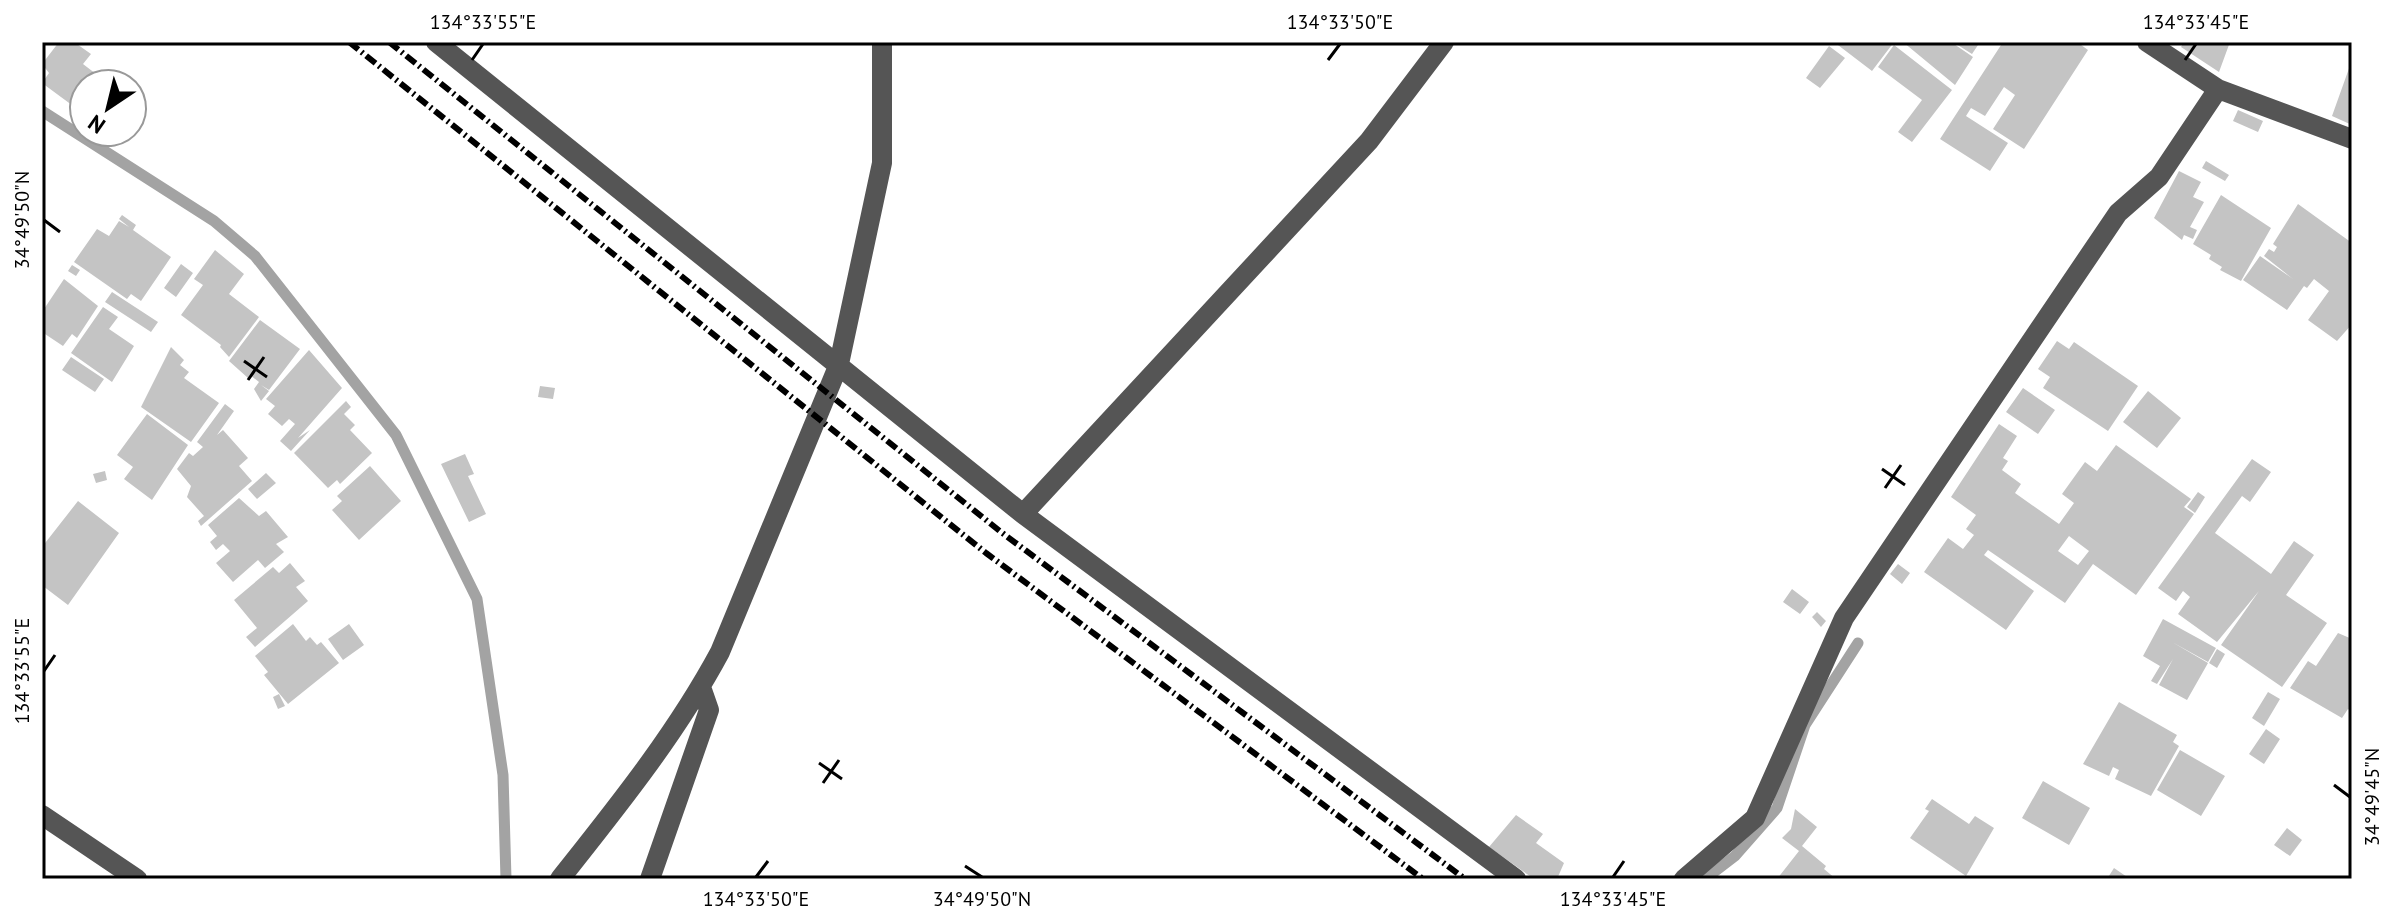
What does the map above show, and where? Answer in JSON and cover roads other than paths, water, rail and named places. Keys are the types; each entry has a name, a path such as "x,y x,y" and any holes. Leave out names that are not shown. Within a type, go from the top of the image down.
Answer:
{"street":[{"path":"436,42 1023,514 1516,879"},
{"path":"560,879 623,799 701,687 720,652 839,364 882,163 882,42"},
{"path":"1023,514 1369,141 1444,42"},
{"path":"2147,42 2218,89 2352,139"},
{"path":"1684,879 1755,818 1844,618 2118,213 2159,177 2218,89"},
{"path":"650,879 709,710 701,687"},
{"path":"42,815 137,879"}],"waterway":[{"path":"42,111 214,221 255,256 396,435 477,599 503,775 506,879"},
{"path":"1705,879 1735,856 1777,808 1805,725 1858,643"}],"railway":[{"path":"349,42 986,553 1423,879"},
{"path":"389,42 1001,532 1465,879"}]}
